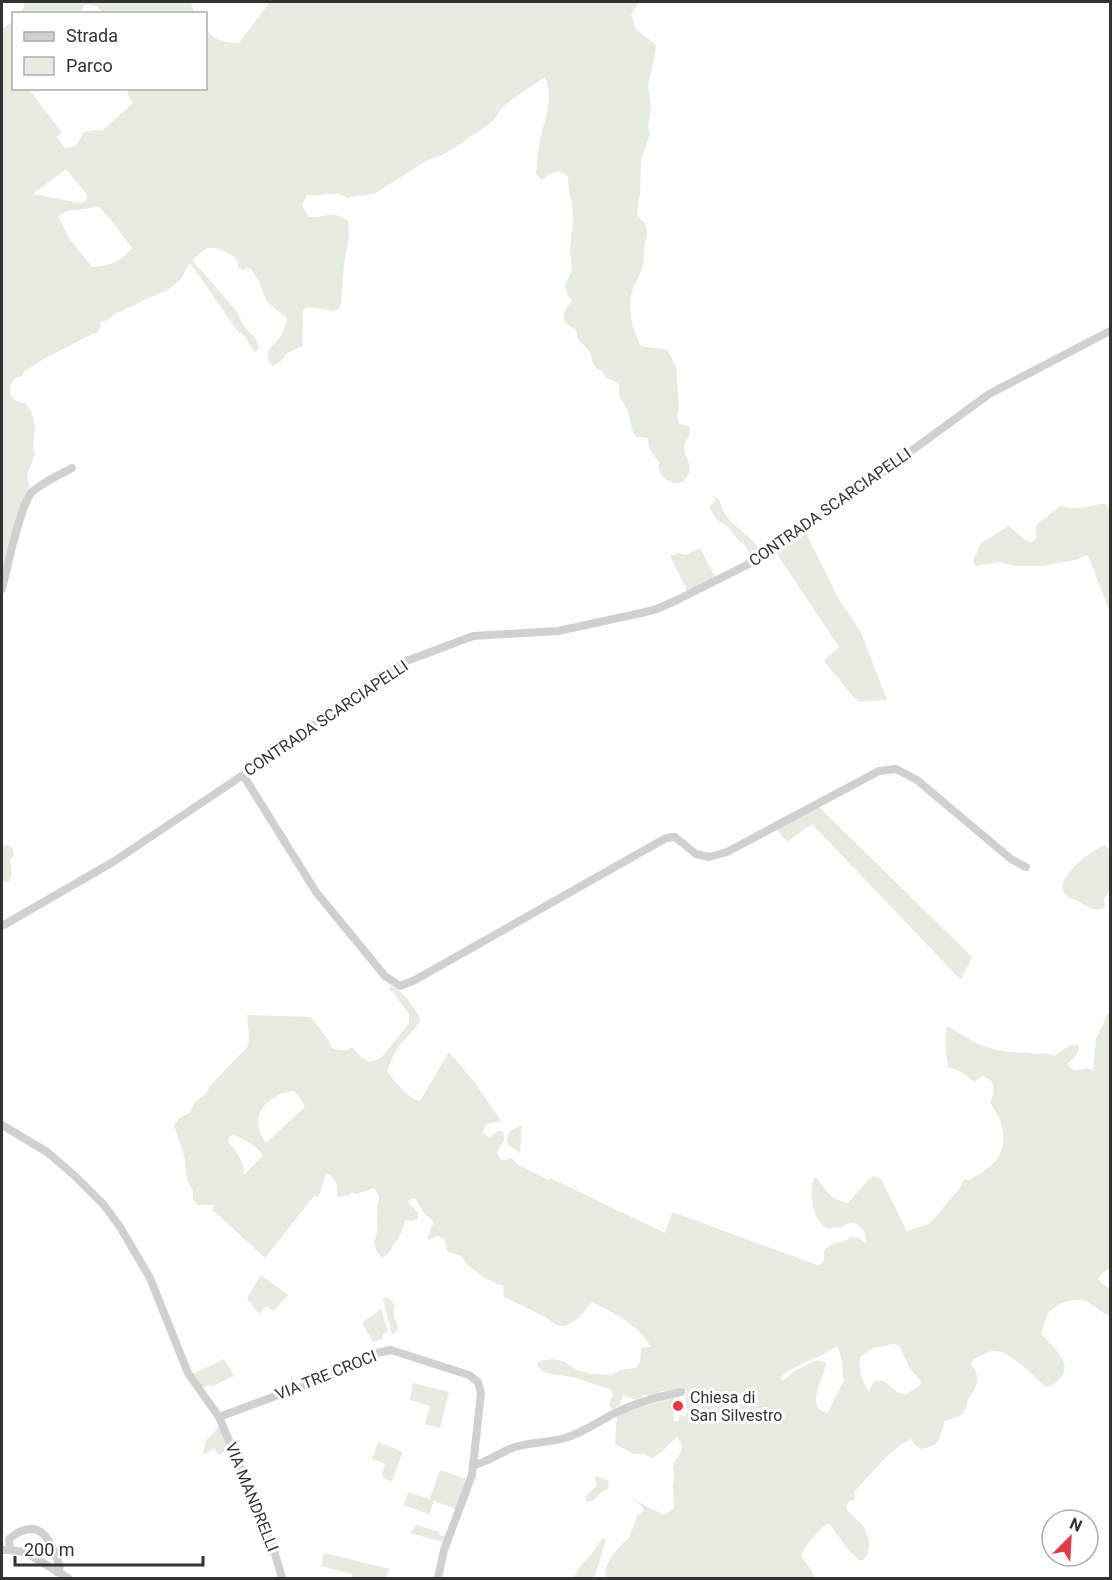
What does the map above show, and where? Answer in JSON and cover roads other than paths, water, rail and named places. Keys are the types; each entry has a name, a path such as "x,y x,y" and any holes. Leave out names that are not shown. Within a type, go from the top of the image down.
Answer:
{"street":[{"name":"CONTRADA SCARCIAPELLI","path":"2,926 113,862 243,775 404,662 473,636 558,631 657,609 747,565 832,509 989,394 1110,331"},
{"path":"2,589 23,510 31,493 72,468"},
{"path":"243,775 316,892 385,976 400,986 415,980 666,838 675,837 696,854 709,857 727,852 879,771 896,769 917,780 1011,859 1026,867"},
{"name":"VIA MANDRELLI","path":"2,1125 47,1152 75,1176 104,1205 120,1227 150,1278 188,1373 219,1417 262,1519 282,1578"},
{"name":"VIA TRE CROCI","path":"219,1417 330,1376 373,1354 391,1350 469,1375 478,1382 481,1393 471,1479 444,1550 438,1578"},
{"path":"473,1465 478,1465 516,1446 565,1438 617,1412 681,1392"},
{"path":"57,1572 60,1567 51,1542 45,1534 36,1529 27,1530 9,1539 6,1550 25,1552 57,1572 68,1578"}],"place":[{"name":"Chiesa di San Silvestro","path":"678,1406"}]}
